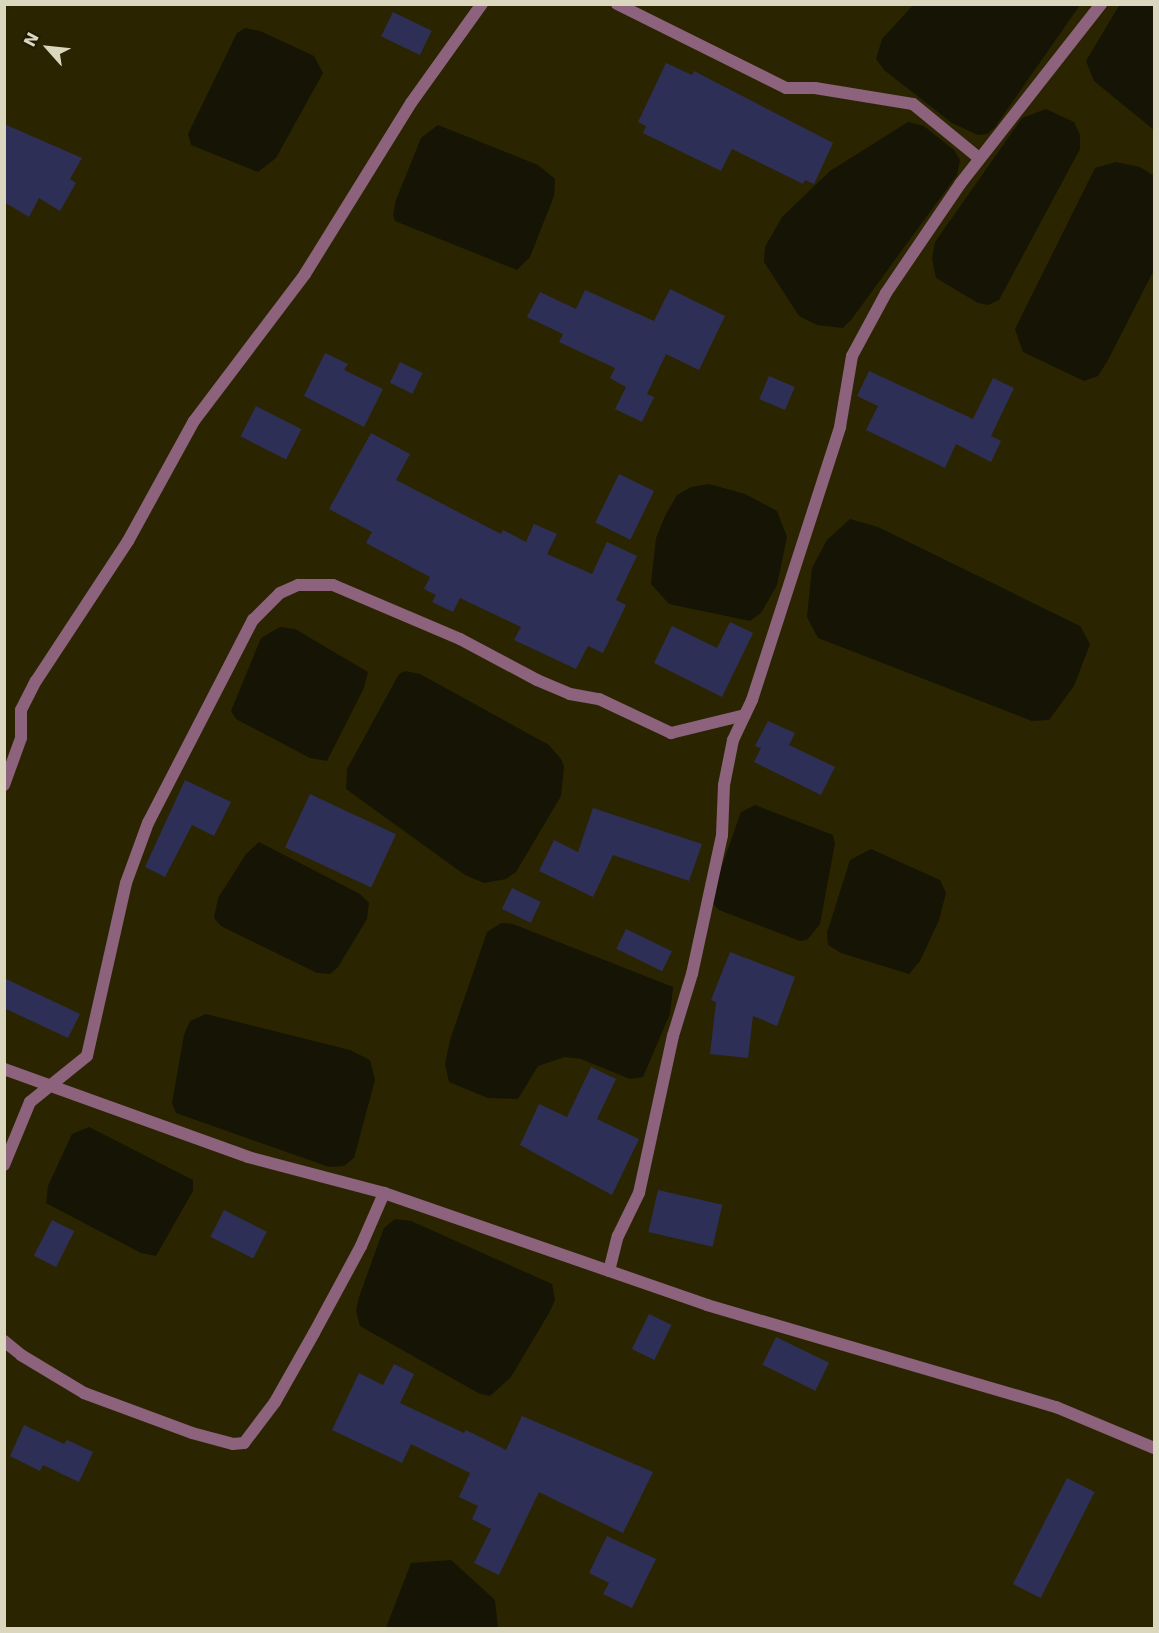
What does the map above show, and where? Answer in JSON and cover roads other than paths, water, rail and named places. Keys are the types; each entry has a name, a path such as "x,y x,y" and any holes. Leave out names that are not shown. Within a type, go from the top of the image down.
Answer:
{"street":[{"path":"4,785 21,738 21,710 36,681 128,541 194,422 305,274 411,102 482,4"},
{"path":"617,4 786,88 815,88 912,105 979,158"},
{"path":"609,1270 618,1236 639,1193 722,835 724,785 733,741 745,715 840,427 846,385 859,339 886,293 979,158 1101,4"},
{"path":"4,1165 30,1102 87,1056 126,883 148,823 253,620 280,593 298,585 333,585 460,639 537,680 570,694 599,699 670,733 745,715"},
{"path":"4,1069 248,1157 384,1193 707,1305 1056,1407 1155,1448"},
{"path":"4,1341 21,1355 84,1393 192,1433 233,1444 244,1443 275,1402 314,1333 361,1246 384,1193"}]}
